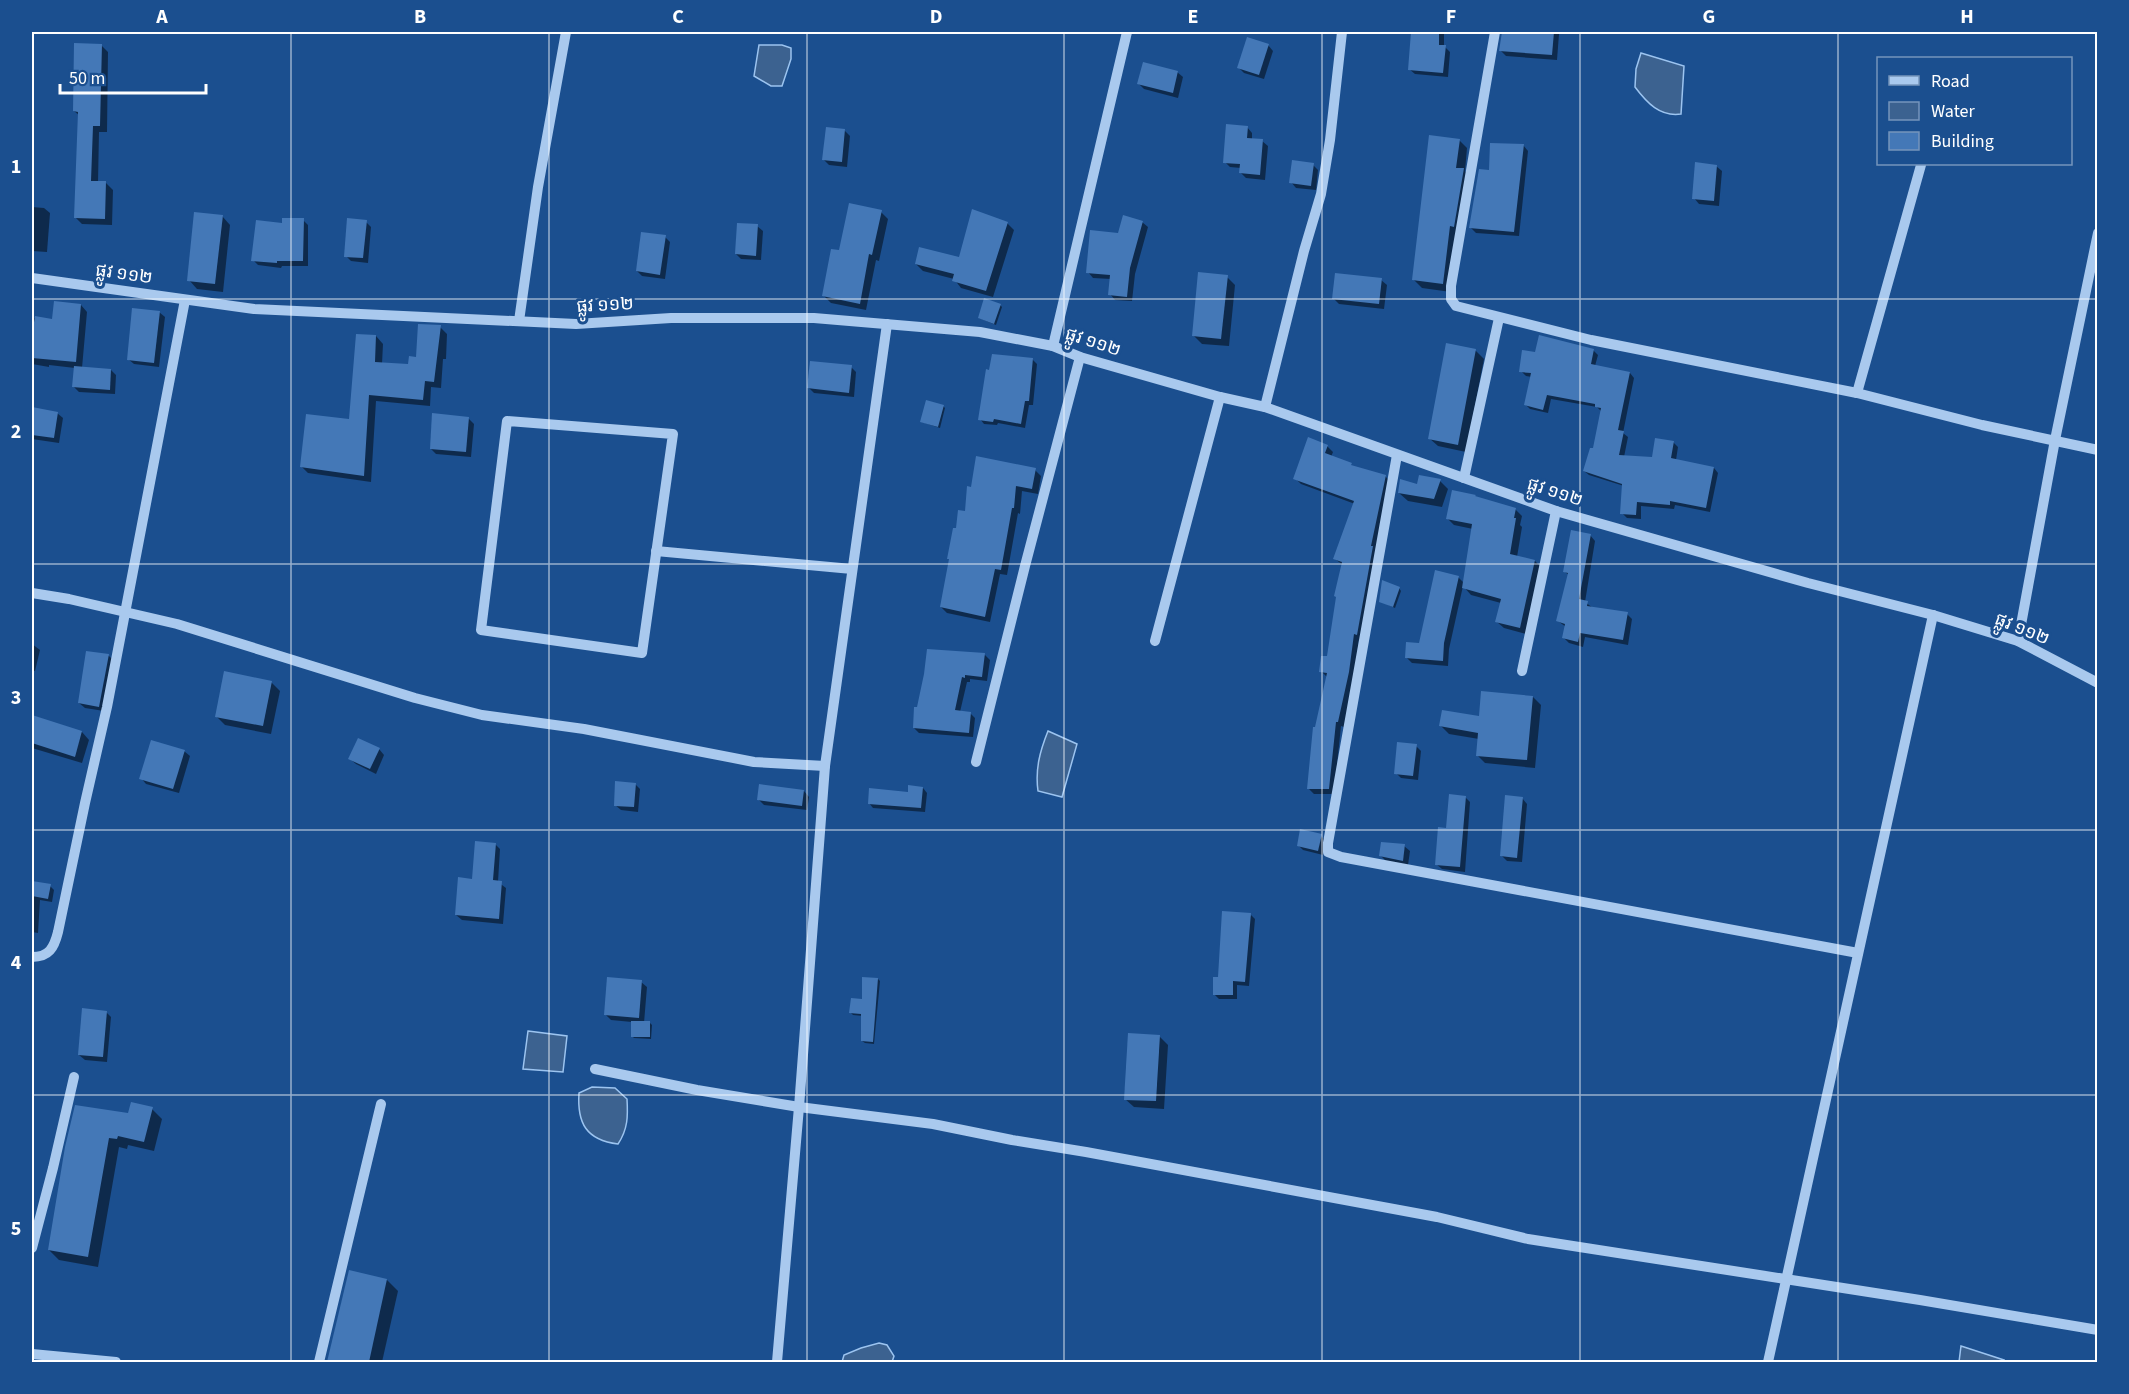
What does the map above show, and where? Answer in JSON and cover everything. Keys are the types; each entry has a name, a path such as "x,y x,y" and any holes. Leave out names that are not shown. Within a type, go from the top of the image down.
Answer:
{"street":[{"path":"519,321 538,187 566,32"},
{"path":"1053,346 1126,32"},
{"path":"1265,407 1304,250 1321,194 1330,140 1342,32"},
{"path":"1496,32 1451,286 1451,299 1456,306 1591,340 1857,393 1982,425 2097,450"},
{"path":"1857,393 1921,165"},
{"path":"2018,641 2055,440 2097,233"},
{"name":"ផ្លូវ ១១២","path":"32,278 254,309 576,324 670,318 814,318 980,332 1053,346 1080,357 1220,397 1265,407 1557,511 1808,583 1933,615 2018,641 2097,683"},
{"path":"32,957 46,955 54,947 58,932 107,707 184,300"},
{"path":"1464,478 1499,318"},
{"path":"777,1362 825,766 887,324"},
{"path":"976,762 1080,357"},
{"path":"1155,641 1220,397"},
{"path":"507,421 672,434 656,551 642,653 481,630 507,421"},
{"path":"1397,455 1328,852 1341,857 1858,953"},
{"path":"1522,671 1557,511"},
{"path":"656,551 852,570"},
{"path":"32,593 69,599 177,624 415,698 482,715 584,729 754,762 825,766"},
{"path":"1768,1362 1933,615"},
{"path":"595,1069 697,1090 799,1107 933,1124 1120,1158 1437,1217 1528,1239 2097,1330"},
{"path":"32,1248 74,1077"},
{"path":"319,1362 381,1104"},
{"path":"32,1354 116,1362"}],"water":[{"path":"759,45 782,45 791,48 791,59 782,86 771,86 754,76"},
{"path":"1641,53 1684,66 1681,114 1660,111 1635,87 1636,69"},
{"path":"1048,731 1077,744 1062,797 1038,791 1039,760"},
{"path":"528,1031 567,1036 563,1072 523,1069"},
{"path":"592,1087 615,1088 627,1099 627,1122 618,1144 598,1139 591,1134 582,1121 579,1093"},
{"path":"879,1343 887,1345 894,1356 892,1362 842,1362 844,1355"},
{"path":"1961,1346 2004,1360 2003,1362 1959,1362"}],"building":[{"path":"1411,32 1439,32 1439,45 1446,45 1443,73 1408,70"},
{"path":"1502,32 1554,32 1552,55 1499,51"},
{"path":"1247,37 1269,44 1259,75 1237,68"},
{"path":"74,43 102,44 100,126 93,126 91,181 106,181 105,219 74,218 78,112 73,111"},
{"path":"1143,62 1178,71 1173,93 1137,84"},
{"path":"1226,124 1248,126 1247,138 1263,139 1260,175 1239,173 1240,164 1223,163"},
{"path":"826,127 845,129 842,162 822,160"},
{"path":"1429,135 1460,139 1456,168 1464,168 1454,227 1450,226 1443,284 1412,280"},
{"path":"1490,143 1524,144 1514,232 1469,228 1479,169 1489,170"},
{"path":"1292,160 1314,163 1311,186 1289,183"},
{"path":"1695,162 1717,165 1714,201 1692,199"},
{"path":"849,203 882,210 872,255 869,254 860,304 822,296 831,249 839,250"},
{"path":"972,209 1008,222 986,291 952,281 954,274 915,264 919,247 959,257"},
{"path":"194,212 223,215 215,284 187,281"},
{"path":"1123,215 1143,221 1130,268 1127,297 1108,295 1110,275 1086,273 1090,230 1118,233"},
{"path":"282,218 304,218 303,261 277,261 277,263 251,261 256,220 282,223"},
{"path":"347,218 367,220 363,258 344,257"},
{"path":"737,223 758,224 756,256 735,254"},
{"path":"641,232 666,235 660,275 636,271"},
{"path":"1198,272 1228,275 1221,339 1192,336"},
{"path":"1335,273 1382,278 1379,304 1332,299"},
{"path":"984,298 1001,304 994,324 978,318"},
{"path":"54,301 81,304 76,362 32,358 35,316 52,319"},
{"path":"132,308 160,311 154,363 127,360"},
{"path":"418,324 441,325 434,382 425,381 423,400 369,395 364,476 300,467 306,414 349,419 356,334 376,335 375,362 408,364 409,356 416,357"},
{"path":"1539,335 1594,349 1591,364 1630,372 1618,430 1624,431 1619,455 1652,457 1655,438 1674,441 1671,458 1714,467 1706,508 1670,501 1670,505 1637,502 1636,515 1620,514 1622,484 1583,471 1590,448 1593,448 1601,408 1595,407 1595,404 1547,395 1543,410 1524,405 1531,373 1519,372 1522,350 1535,352"},
{"path":"1446,343 1476,349 1458,445 1428,439"},
{"path":"992,354 1033,358 1029,401 1025,401 1021,424 994,419 993,422 978,420 986,369 989,370"},
{"path":"810,361 852,365 849,393 807,388"},
{"path":"74,366 111,369 110,390 72,387"},
{"path":"926,400 944,405 938,427 920,422"},
{"path":"32,407 58,412 54,438 32,435"},
{"path":"432,413 469,417 466,452 430,449"},
{"path":"1308,437 1328,445 1325,453 1352,463 1351,465 1386,475 1371,546 1373,546 1357,635 1354,634 1349,672 1338,722 1336,722 1329,789 1307,789 1313,727 1315,727 1327,673 1319,672 1321,656 1327,656 1336,597 1334,596 1342,562 1333,559 1354,501 1293,479"},
{"path":"976,456 1036,468 1032,489 1016,486 1014,508 1012,508 1001,570 995,569 985,617 940,607 953,528 956,528 958,510 965,511 967,486 971,487"},
{"path":"1419,475 1441,479 1434,499 1398,493 1400,479 1417,484"},
{"path":"1452,490 1516,508 1510,554 1535,560 1520,628 1495,622 1501,599 1462,588 1472,524 1446,519"},
{"path":"1571,530 1591,534 1579,599 1588,601 1587,606 1628,612 1623,640 1580,633 1578,642 1562,638 1565,624 1556,621 1568,573 1563,572"},
{"path":"1435,570 1459,576 1444,643 1443,661 1405,658 1406,642 1419,643"},
{"path":"1382,580 1400,587 1393,607 1379,602"},
{"path":"927,649 985,653 982,677 965,675 965,678 962,677 955,710 971,712 969,733 913,728 914,707 917,707"},
{"path":"86,651 109,654 99,707 78,703"},
{"path":"224,671 272,681 263,726 215,717"},
{"path":"1481,691 1533,696 1527,760 1476,756 1478,733 1439,726 1442,710 1479,716"},
{"path":"32,715 82,731 75,757 32,743"},
{"path":"358,738 380,748 370,769 348,759"},
{"path":"151,740 185,750 173,789 139,779"},
{"path":"1397,742 1417,744 1413,776 1394,774"},
{"path":"615,781 636,783 634,807 614,806"},
{"path":"759,784 804,790 802,806 757,800"},
{"path":"908,785 923,787 921,808 868,804 869,788 908,792"},
{"path":"1449,794 1466,796 1460,867 1435,865 1438,827 1446,828"},
{"path":"1505,795 1523,797 1517,858 1500,856"},
{"path":"1300,829 1322,834 1318,851 1297,846"},
{"path":"475,841 496,843 493,880 502,881 499,919 455,915 458,877 472,879"},
{"path":"1381,842 1405,844 1403,861 1379,856"},
{"path":"32,881 51,884 48,899 32,896"},
{"path":"1222,911 1251,913 1245,982 1233,981 1233,995 1213,995 1213,977 1218,977"},
{"path":"607,977 642,980 639,1018 604,1015"},
{"path":"862,977 878,978 873,1042 861,1041 861,1014 849,1013 851,998 862,999"},
{"path":"82,1008 107,1011 103,1057 78,1055"},
{"path":"631,1021 650,1021 650,1037 631,1037"},
{"path":"1128,1033 1160,1035 1156,1101 1124,1100"},
{"path":"131,1102 153,1107 144,1142 118,1136 117,1139 109,1138 88,1257 48,1250 65,1147 75,1105 128,1113"},
{"path":"349,1270 387,1279 369,1362 327,1362"}]}
